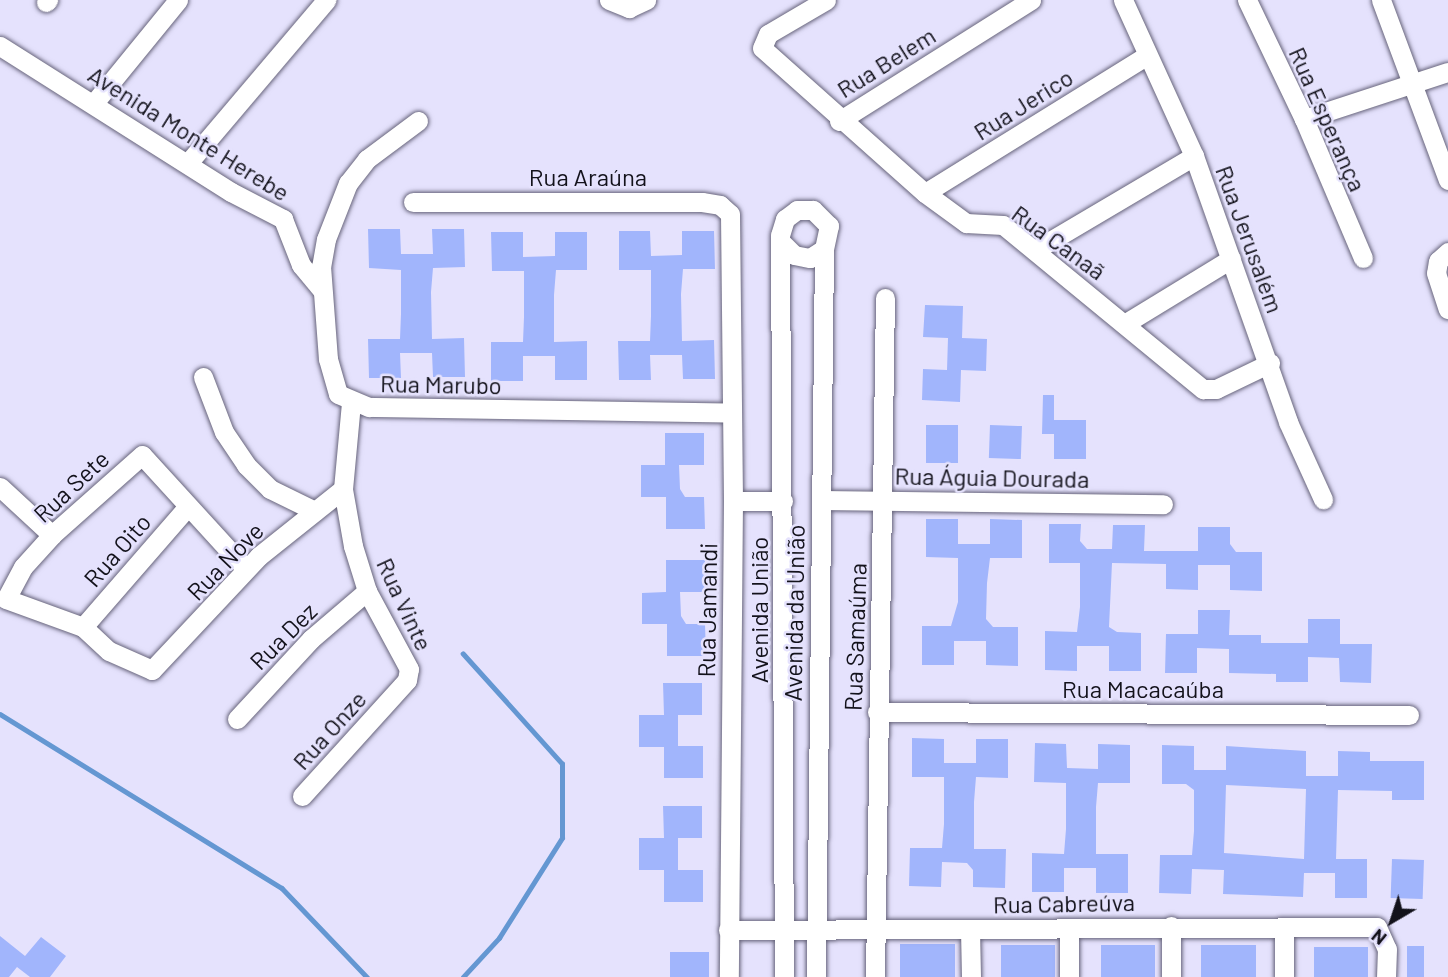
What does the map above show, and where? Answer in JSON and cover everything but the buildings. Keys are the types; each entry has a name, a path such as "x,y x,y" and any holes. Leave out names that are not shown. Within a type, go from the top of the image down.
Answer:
{"street":[{"path":"94,103 178,0"},
{"path":"188,163 326,0"},
{"path":"609,0 629,8 646,0"},
{"name":"Rua Canaã","path":"826,0 768,34 762,48 839,121 925,193 966,223 1003,225 1203,388 1216,389 1270,363"},
{"name":"Rua Belem","path":"839,121 1031,0"},
{"name":"Rua Jerusalém","path":"1123,0 1146,56 1194,156 1270,363 1288,422 1323,499"},
{"name":"Rua Esperança","path":"1247,0 1304,119 1363,258"},
{"path":"1381,0 1448,180"},
{"name":"Avenida Monte Herebe","path":"0,46 283,219 301,265 322,290"},
{"name":"Rua Jerico","path":"925,193 1146,56"},
{"path":"1304,119 1412,87 1448,72"},
{"name":"Rua Marubo","path":"418,121 367,159 348,183 326,239 322,290 333,386 351,403 369,407 732,413"},
{"path":"1035,250 1194,156"},
{"name":"Rua Araúna","path":"413,202 702,202 728,211 729,245"},
{"name":"Avenida da União","path":"782,243 785,219 805,209 820,214 829,226 824,249 813,931 816,977"},
{"path":"782,243 802,258 824,249"},
{"name":"Avenida União","path":"782,243 784,977"},
{"name":"Rua Jamandi","path":"729,245 733,501 729,977"},
{"path":"1448,252 1438,261 1436,273 1448,309"},
{"path":"1126,323 1231,259"},
{"name":"Rua Samaúma","path":"875,977 885,298"},
{"path":"203,377 224,432 246,466 270,489 296,505 315,511"},
{"name":"Rua Vinte","path":"351,403 343,489 367,591 409,669 407,680 393,695"},
{"name":"Rua Sete","path":"83,627 12,605 7,596 52,535 136,458 150,458 188,506"},
{"path":"0,487 52,535"},
{"name":"Rua Nove","path":"83,627 109,651 146,670 161,664 246,569 343,489"},
{"name":"Rua Águia Dourada","path":"821,500 1163,504"},
{"name":"Avenida da União","path":"733,501 783,501"},
{"path":"188,506 246,569"},
{"name":"Rua Oito","path":"83,627 188,506"},
{"name":"Rua Dez","path":"237,719 311,639 367,591"},
{"name":"Rua Onze","path":"302,796 393,695"},
{"name":"Rua Macacaúba","path":"877,712 1409,715"},
{"path":"1171,926 1171,977"},
{"name":"Rua Cabreúva","path":"728,930 874,932 1171,926 1377,927 1387,948 1386,977"},
{"path":"1284,927 1284,977"},
{"path":"1069,928 1069,977"},
{"path":"970,929 971,977"}],"waterway":[{"path":"463,654 562,764 562,838 499,938 463,977"},
{"path":"0,714 282,888 367,977"}]}
